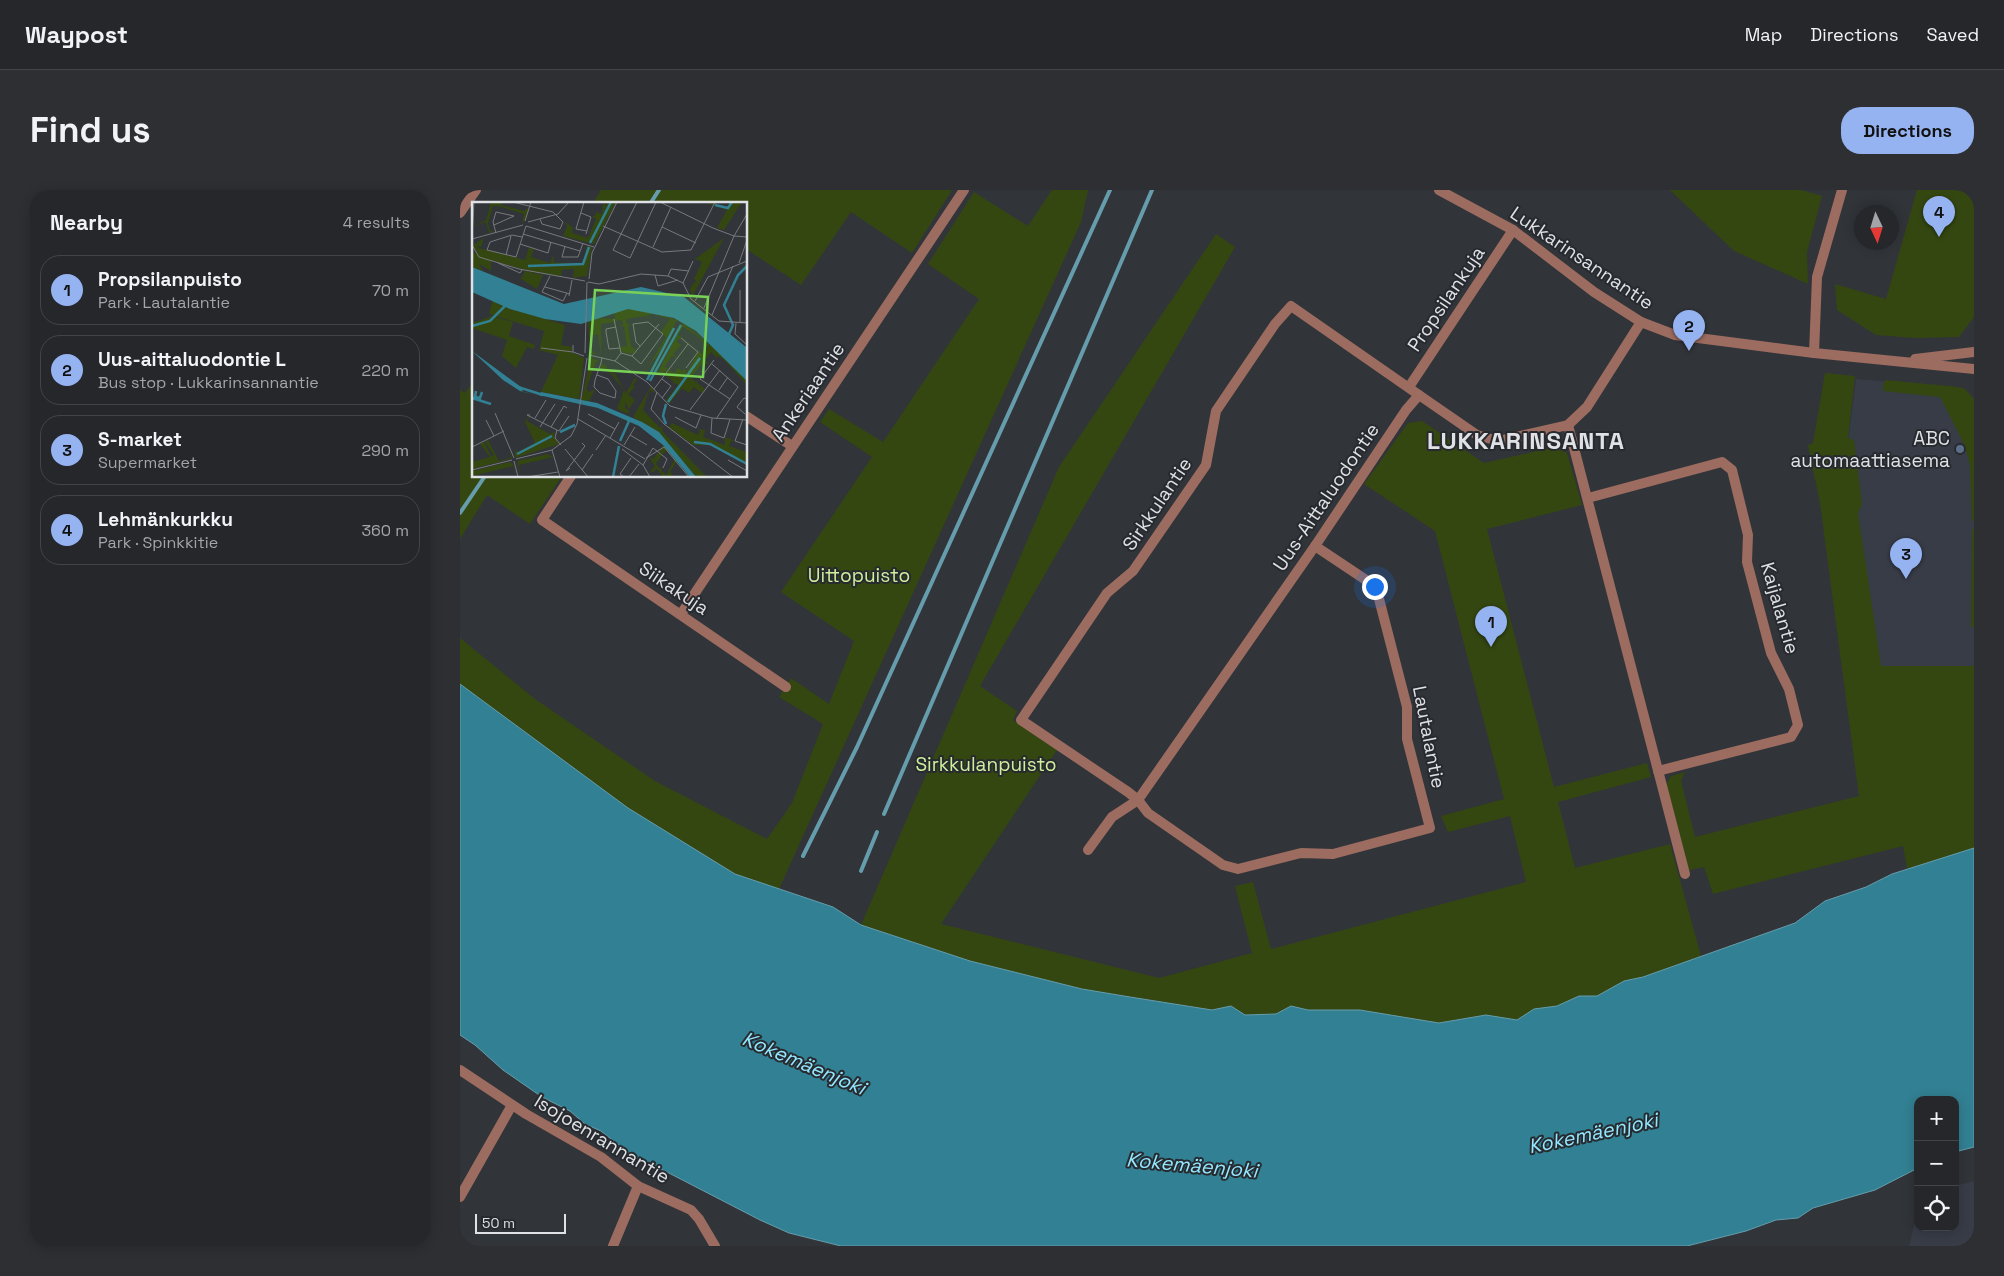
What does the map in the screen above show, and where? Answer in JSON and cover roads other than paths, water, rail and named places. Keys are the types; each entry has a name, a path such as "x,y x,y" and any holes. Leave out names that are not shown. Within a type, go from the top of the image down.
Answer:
{"street":[{"path":"460,214 476,190"},
{"name":"Ankeriaantie","path":"681,614 792,446 928,248 964,190"},
{"name":"Lukkarinsannantie","path":"1439,190 1513,230 1594,292 1641,322 1675,335 1814,353 1974,368"},
{"path":"1814,353 1817,277 1842,190"},
{"name":"Propsilankuja","path":"1409,387 1513,230"},
{"name":"Sirkkulantie","path":"1138,800 1020,720 1107,593 1133,571 1206,465 1216,411 1275,324 1291,306 1419,395"},
{"path":"1419,395 1477,434 1498,441 1568,425 1587,408 1641,322"},
{"name":"Lukkarinsannantie","path":"1889,361 1974,352"},
{"name":"Uus-Aittaluodontie","path":"1088,850 1112,816 1138,800 1315,546 1406,410 1419,395"},
{"path":"748,417 792,446"},
{"path":"1568,425 1685,874"},
{"name":"Kaijalantie","path":"1588,498 1722,462 1732,470 1748,535 1747,562 1771,653 1789,689 1798,725 1791,737 1658,772"},
{"name":"Siikakuja","path":"570,478 542,520 786,687"},
{"name":"Lautalantie","path":"1138,800 1148,813 1223,865 1238,869 1301,853 1333,854 1430,828 1407,739 1407,707 1378,596 1369,582 1315,546"},
{"name":"Isojoenrannantie","path":"460,1070 512,1105 601,1157 638,1186 691,1210 699,1219 715,1246"},
{"path":"460,1197 512,1105"},
{"path":"613,1246 638,1186"}],"water":[{"name":"Kokemäenjoki","path":"460,684 628,808 735,874 833,907 861,925 970,961 1082,989 1212,1010 1231,1006 1245,1015 1276,1014 1291,1006 1308,1010 1360,1010 1439,1023 1486,1015 1517,1020 1534,1009 1557,1006 1579,996 1597,996 1624,981 1643,977 1795,923 1825,901 1866,887 1892,874 1974,848 1974,1147 1959,1151 1959,1096 1914,1096 1914,1170 1875,1190 1813,1208 1798,1218 1776,1220 1746,1231 1687,1246 841,1246 789,1233 665,1171 639,1161 601,1131 585,1124 570,1111 542,1097 503,1070 475,1045 460,1035"}],"waterway":[{"path":"651,202 659,190"},
{"path":"803,856 857,747 1110,190"},
{"path":"884,814 1152,190"},
{"path":"460,513 484,478"},
{"path":"861,871 877,832"}],"place":[{"name":"Lehmänkurkku","path":"1939,237"},
{"name":"Uus-aittaluodontie L","path":"1689,351"},
{"name":"ABC automaattiasema","path":"1960,449"},
{"name":"S-market","path":"1906,579"},
{"name":"Propsilanpuisto","path":"1491,647"}],"district":[{"name":"LUKKARINSANTA","path":"1526,440"}],"park label":[{"name":"Uittopuisto","path":"859,575"},
{"name":"Sirkkulanpuisto","path":"986,764"}]}
